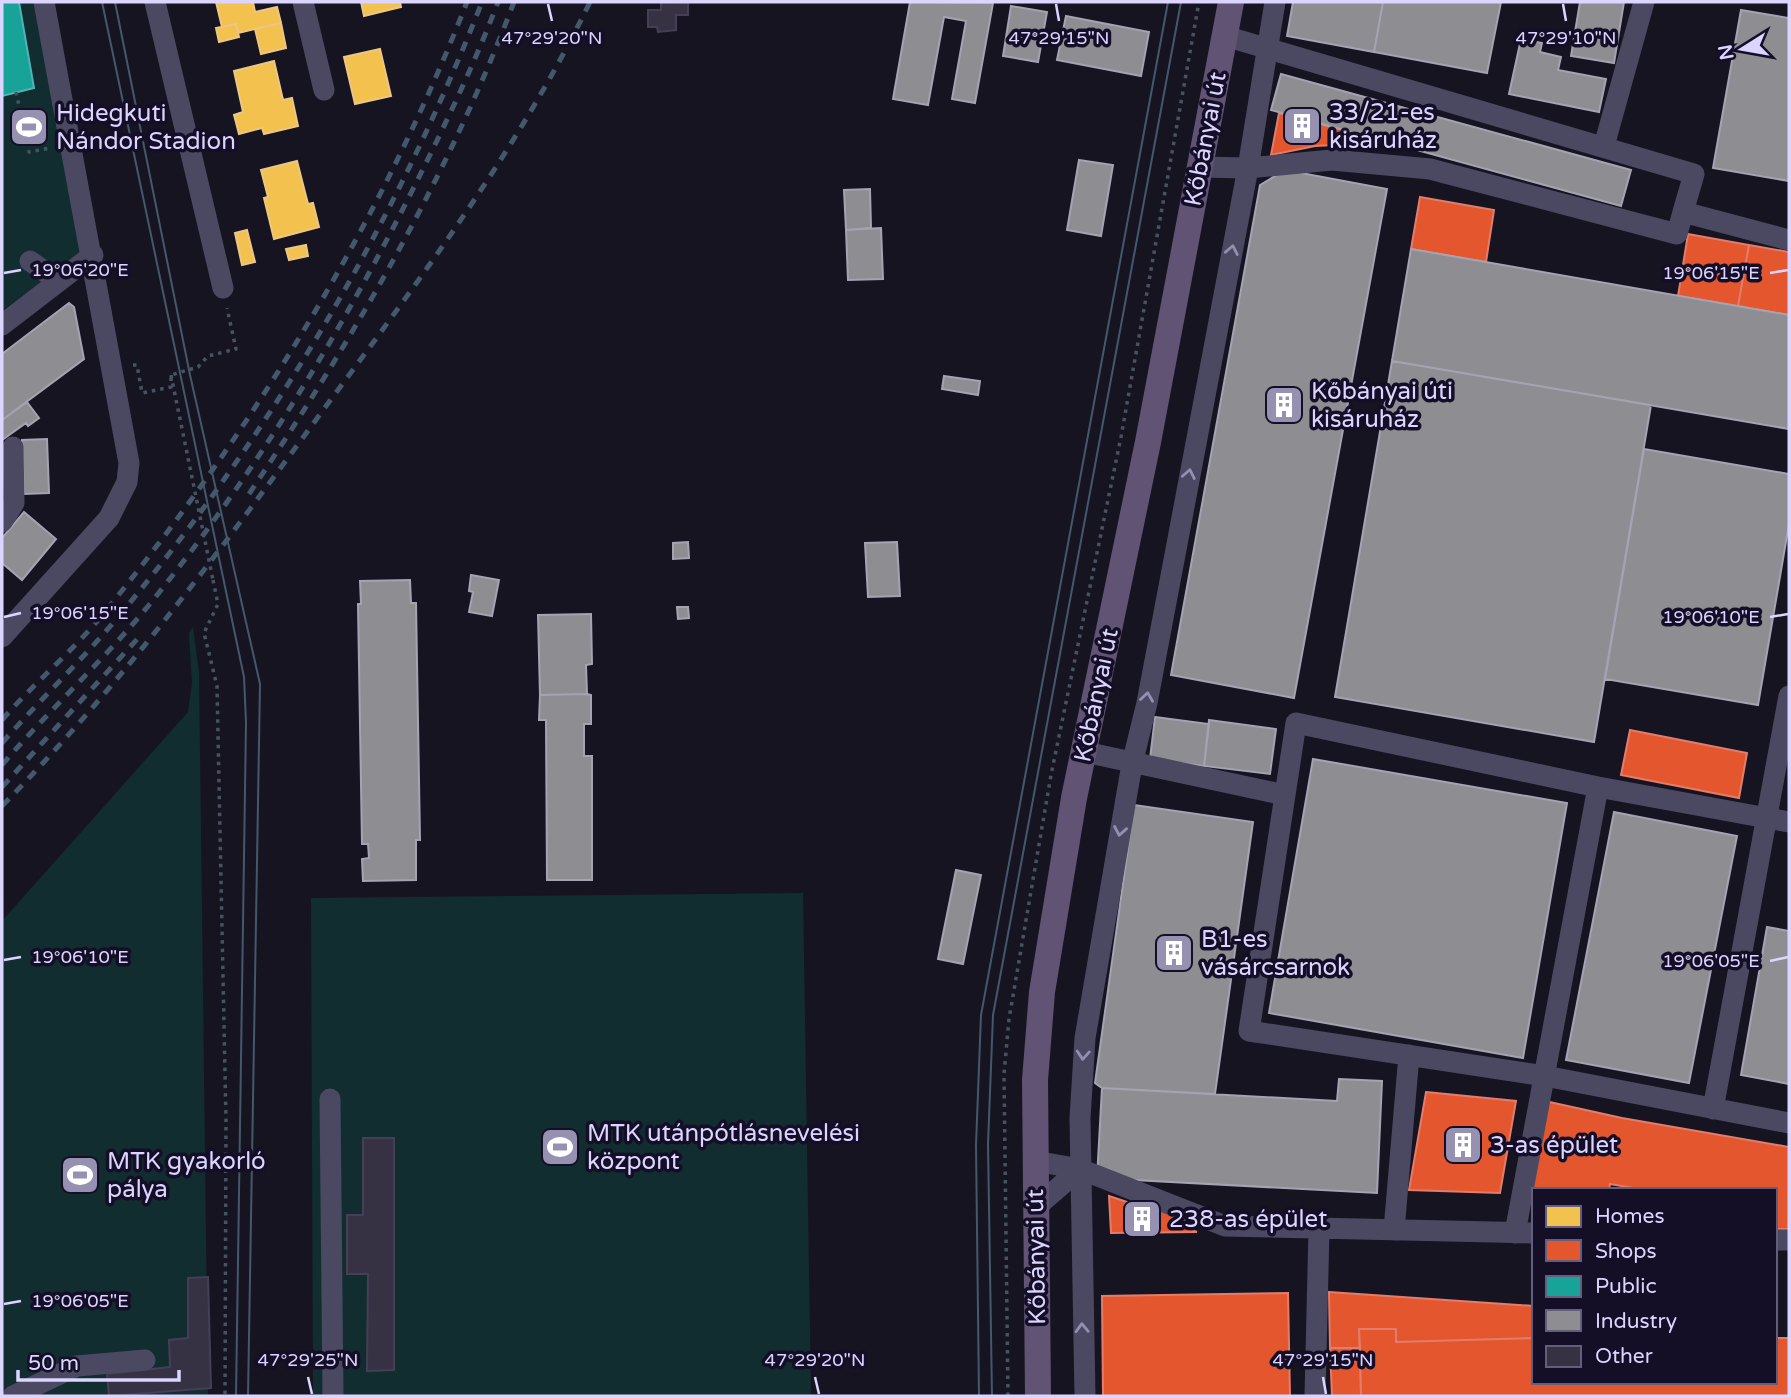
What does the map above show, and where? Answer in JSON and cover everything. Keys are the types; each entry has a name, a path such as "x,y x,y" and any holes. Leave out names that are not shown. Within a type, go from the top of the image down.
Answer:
{"main road":[{"name":"Kőbányai út","path":"1038,1396 1035,1080 1042,992 1074,797 1231,2"}],"street":[{"path":"2,637 109,518 127,482 127,443 44,2"},
{"path":"155,2 223,288"},
{"path":"303,2 324,90"},
{"path":"1085,1396 1080,1169 1084,1038 1132,764 1147,704 1248,168 1265,46 1275,2"},
{"path":"1604,146 1644,2"},
{"path":"1200,167 1248,168 1332,160 1430,169 1677,234 1694,174 1225,36"},
{"path":"1683,212 1789,240"},
{"path":"2,325 93,255"},
{"path":"30,261 58,281"},
{"path":"2,522 14,503 13,447"},
{"path":"1713,1109 1789,696"},
{"path":"1789,822 1598,787 1296,723 1249,1031 1545,1076 1789,1123"},
{"path":"1085,752 1285,795"},
{"path":"1035,1161 1080,1169 1225,1226 1524,1233 1545,1076 1598,787"},
{"path":"1394,1230 1409,1055"},
{"path":"330,1099 333,1396"},
{"path":"1036,1207 1080,1169"},
{"path":"1315,1396 1319,1229"},
{"path":"13,1396 77,1366 145,1360"}],"path":[{"path":"16,92 29,152"},
{"path":"171,375 198,367 208,356 236,349 223,288"},
{"path":"136,365 142,393 171,387 171,375"},
{"path":"171,375 218,604 204,632 217,685 226,1121 225,1396"}],"green space":[{"name":"Hidegkuti Nándor Stadion","path":"2,2 34,2 81,252 2,311"},
{"path":"193,627 199,673 208,1396 2,1396 2,921 188,712 192,683 189,633"},
{"name":"MTK utánpótlásnevelési központ","path":"803,893 811,1396 313,1396 311,898"}],"building: Homes":[{"path":"216,2 253,2 255,12 277,7 281,23 238,33 236,24 222,27"},
{"path":"361,2 400,2 401,7 364,16"},
{"path":"281,23 286,48 261,54 255,29"},
{"path":"236,24 239,37 219,42 216,28"},
{"path":"380,49 391,96 355,104 344,57"},
{"path":"274,61 283,100 292,98 298,126 264,134 262,128 239,134 234,115 243,112 234,71"},
{"path":"297,161 308,204 313,203 319,227 274,239 264,198 268,197 261,170"},
{"path":"247,230 255,262 242,265 235,233"},
{"path":"306,245 308,256 289,260 286,249"}],"building: Shops":[{"name":"33/21-es kisáruház","path":"1279,113 1377,139 1374,147 1354,141 1353,144 1315,146 1271,155"},
{"path":"1420,197 1494,210 1486,262 1411,249"},
{"path":"1688,234 1749,245 1738,306 1678,296"},
{"path":"1749,245 1789,252 1789,315 1738,306"},
{"path":"1630,730 1747,753 1739,798 1621,775"},
{"name":"3-as épület","path":"1426,1092 1516,1101 1500,1193 1409,1190"},
{"path":"1545,1101 1622,1118 1789,1147 1789,1229 1777,1229 1777,1188 1633,1188 1610,1184 1609,1188 1529,1188"},
{"name":"238-as épület","path":"1109,1196 1142,1207 1174,1213 1175,1224 1197,1232 1111,1233"},
{"path":"1329,1292 1532,1306 1532,1338 1396,1342 1396,1329 1359,1329 1360,1348 1330,1348"},
{"path":"1288,1293 1290,1396 1103,1396 1102,1296"},
{"path":"1359,1329 1396,1329 1396,1342 1532,1338 1532,1384 1777,1384 1777,1338 1789,1338 1789,1396 1361,1396"},
{"path":"1330,1348 1360,1348 1361,1396 1332,1396"}],"building: Public":[{"path":"2,2 19,2 34,88 2,96"}],"building: Industry":[{"path":"910,2 993,3 975,103 952,99 966,21 944,17 928,105 893,99"},
{"path":"1293,2 1383,2 1374,52 1287,36"},
{"path":"1383,2 1501,2 1487,73 1374,52"},
{"path":"1580,2 1624,2 1614,63 1571,56"},
{"path":"1011,6 1047,12 1038,62 1003,56"},
{"path":"1741,10 1789,18 1789,181 1713,168"},
{"path":"1066,16 1149,32 1141,76 1057,60"},
{"path":"1521,39 1542,43 1540,52 1561,57 1558,70 1606,79 1599,112 1509,94"},
{"path":"1281,74 1631,170 1621,206 1271,110"},
{"path":"1079,160 1113,165 1101,236 1067,230"},
{"name":"Kőbányai úti kisáruház","path":"1285,170 1387,189 1294,698 1171,675 1260,185"},
{"path":"870,189 871,228 846,230 844,190"},
{"path":"881,228 883,279 848,280 846,230"},
{"path":"1411,249 1789,315 1789,429 1392,361"},
{"path":"69,303 74,307 84,359 2,420 2,354"},
{"path":"1392,361 1651,405 1594,742 1335,697"},
{"path":"944,376 980,381 978,395 942,389"},
{"path":"27,402 39,418 28,426 26,423 2,440 2,420"},
{"path":"47,439 49,493 24,494 22,440"},
{"path":"1644,449 1789,474 1789,524 1758,705 1605,679"},
{"path":"24,512 56,539 22,580 2,563 2,538"},
{"path":"688,542 689,558 673,559 673,543"},
{"path":"897,542 900,596 868,597 865,543"},
{"path":"471,575 499,580 492,616 469,612 473,592 469,591"},
{"path":"410,580 411,603 416,603 420,840 416,840 416,880 363,881 362,859 369,858 368,844 362,844 358,604 361,604 360,581"},
{"path":"677,607 688,607 689,618 678,619"},
{"path":"591,614 592,664 586,665 587,694 540,695 538,615"},
{"path":"540,695 591,695 591,724 584,724 584,756 592,756 592,880 547,880 546,720 539,720"},
{"path":"1155,717 1209,724 1204,766 1150,759"},
{"path":"1209,720 1276,729 1270,774 1204,766"},
{"path":"1313,759 1567,803 1523,1058 1269,1013"},
{"name":"B1-es vásárcsarnok","path":"1134,805 1253,822 1215,1094 1102,1088 1095,1083"},
{"path":"1614,812 1737,836 1689,1083 1566,1060"},
{"path":"956,870 981,875 963,964 938,959"},
{"path":"1767,927 1789,931 1789,1084 1741,1075"},
{"path":"1339,1079 1382,1081 1377,1193 1097,1178 1102,1088 1337,1101"}],"building: Other":[{"path":"661,2 688,2 688,15 676,15 676,30 658,32 657,27 648,27 648,10 661,10"},
{"path":"363,1138 394,1138 394,1370 367,1371 368,1274 347,1274 347,1215 363,1215"},
{"path":"208,1277 211,1388 109,1396 107,1374 170,1367 169,1340 188,1338 188,1278"}],"tram line":[{"path":"102,2 244,677 246,722 236,1396"},
{"path":"115,2 190,375 260,684 248,1396"},
{"path":"979,1396 976,1145 981,1015 1168,2"},
{"path":"992,1396 988,1144 993,1015 1181,2"}],"railway":[{"path":"2,720 104,613 159,543 262,397 354,244 433,84 467,2"},
{"path":"2,743 113,623 170,552 275,404 368,248 409,168 482,2"},
{"path":"2,765 149,605 259,455 326,349 387,240 459,95 498,2"},
{"path":"249,494 325,376 429,194 488,67 514,2"},
{"path":"2,806 128,666 243,518 392,317 498,164 531,111 590,2"},
{"path":"2,787 141,635"}],"place":[{"name":"33/21-es kisáruház","path":"1302,126"},
{"name":"Hidegkuti Nándor Stadion","path":"29,127"},
{"name":"Kőbányai úti kisáruház","path":"1284,405"},
{"name":"B1-es vásárcsarnok","path":"1174,953"},
{"name":"3-as épület","path":"1463,1145"},
{"name":"MTK utánpótlásnevelési központ","path":"560,1147"},
{"name":"MTK gyakorló pálya","path":"80,1175"},
{"name":"238-as épület","path":"1142,1219"}]}
